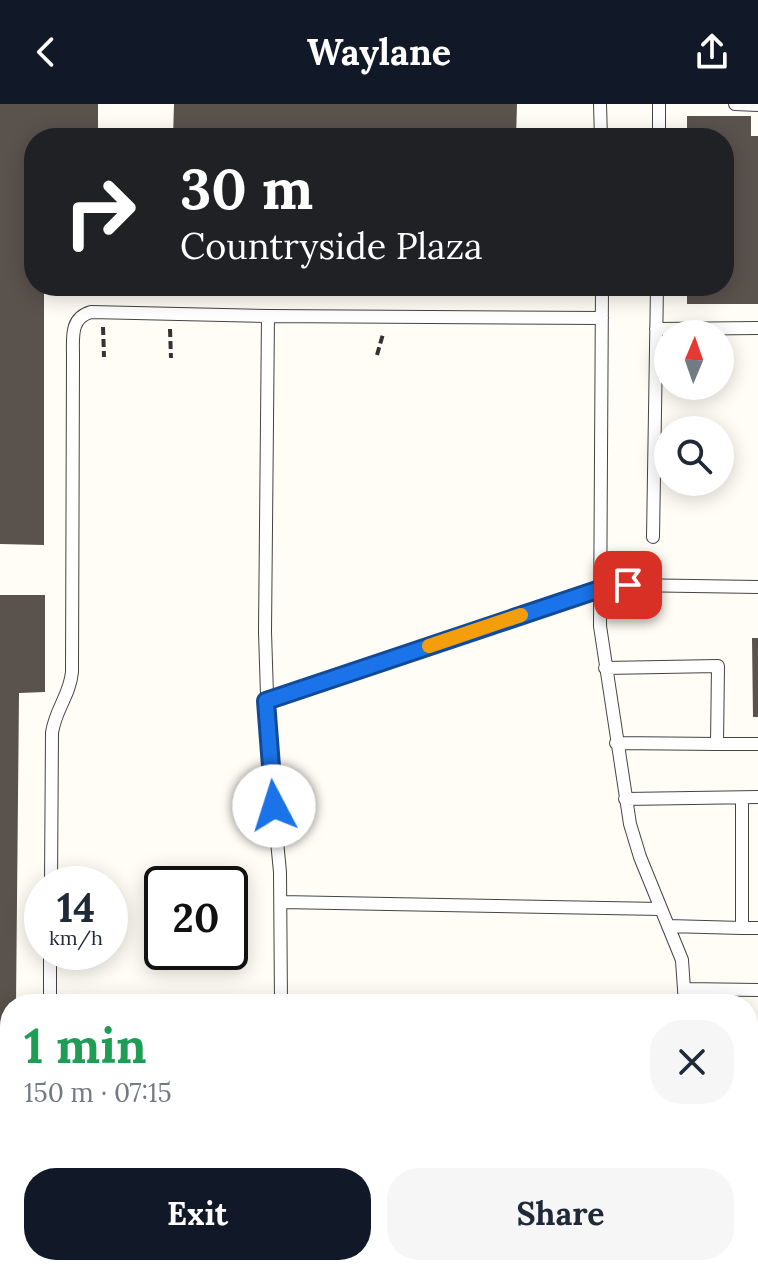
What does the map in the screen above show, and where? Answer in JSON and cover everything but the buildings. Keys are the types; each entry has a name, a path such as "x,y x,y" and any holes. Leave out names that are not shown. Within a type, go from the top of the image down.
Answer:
{"lane":[{"path":"600,104 601,128"},
{"path":"659,104 659,128"},
{"path":"735,104 758,105"},
{"path":"602,296 600,626 625,799 640,857 682,960 685,994"},
{"path":"656,320 657,296"},
{"path":"51,866 53,720 71,686 72,672 74,327 82,315 91,312 602,318"},
{"path":"268,316 266,701 281,902 281,994"},
{"path":"734,328 758,328"},
{"path":"653,537 655,400"},
{"path":"266,701 600,589 628,585 758,587"},
{"path":"605,668 718,666 717,744"},
{"path":"616,743 758,744"},
{"path":"625,799 758,797"},
{"path":"742,798 742,928"},
{"path":"742,845 758,845"},
{"path":"281,902 661,909"},
{"path":"668,926 758,928"},
{"path":"50,970 50,994"},
{"path":"685,989 758,990"}],"slow traffic":[{"path":"429,646 521,615"}],"route":[{"path":"274,806 266,701 600,589 628,585"}]}
